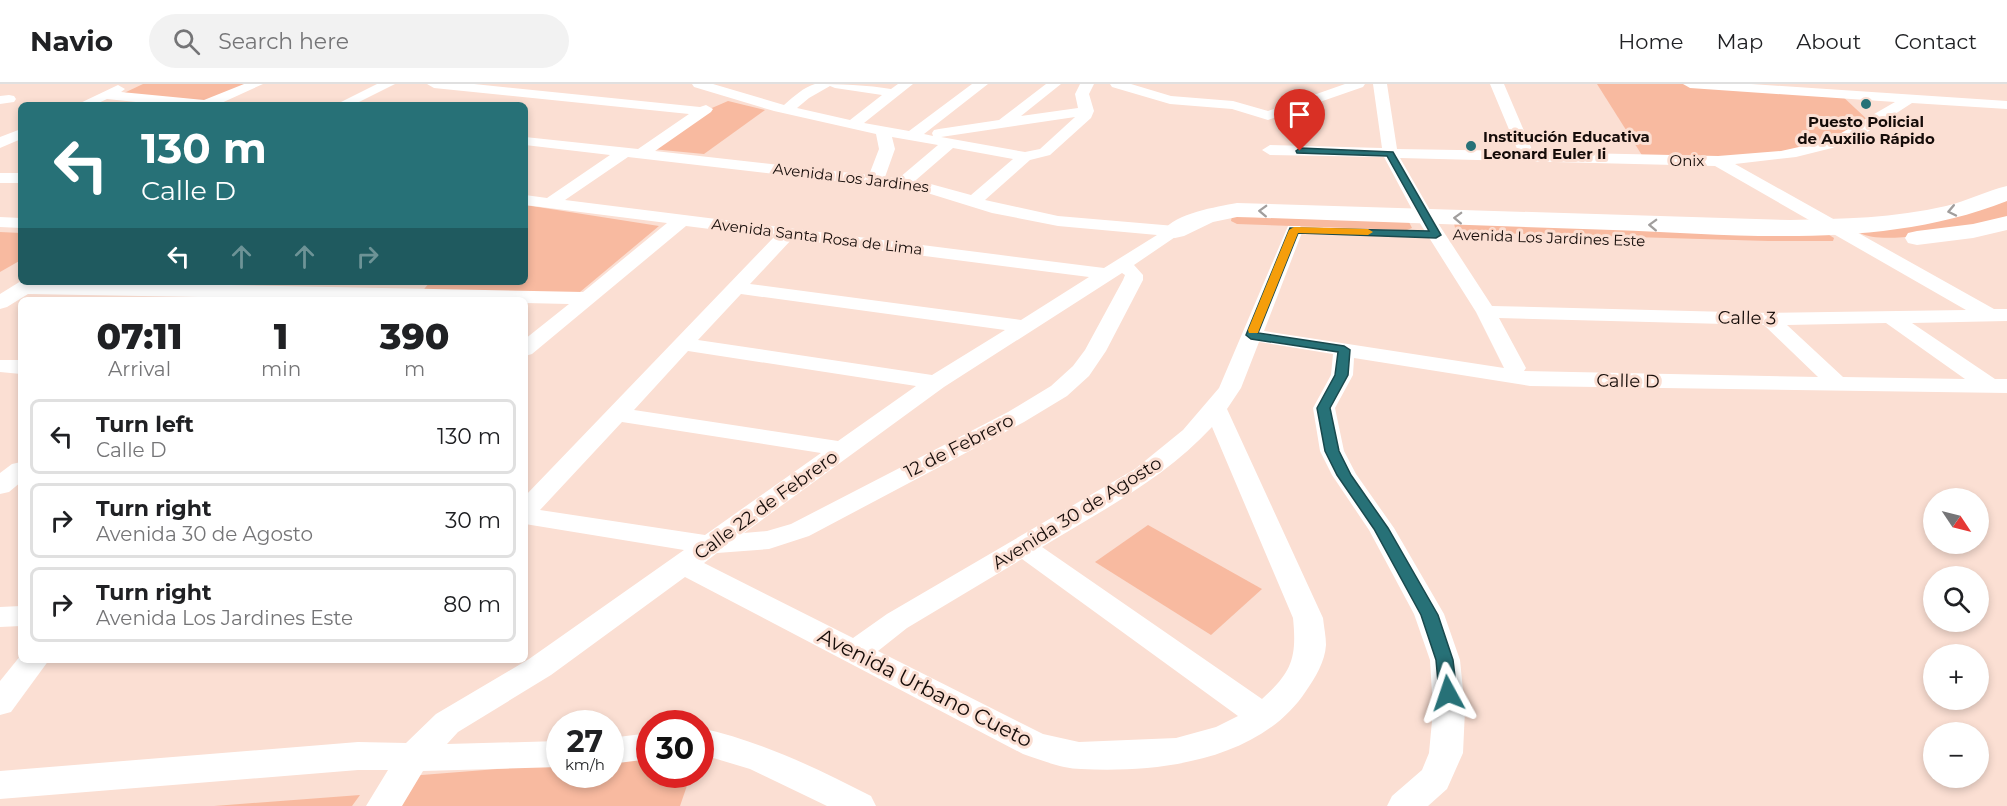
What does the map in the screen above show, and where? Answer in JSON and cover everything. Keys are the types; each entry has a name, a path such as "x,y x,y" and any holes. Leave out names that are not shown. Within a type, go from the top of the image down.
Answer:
{"street":[{"path":"90,102 128,84"},
{"path":"214,102 256,84"},
{"path":"349,102 388,84"},
{"path":"434,84 700,111"},
{"path":"699,84 736,97 883,131 1024,157 1045,153 1086,116 1087,111 1082,94 1087,84"},
{"path":"787,109 804,95 825,84"},
{"path":"835,84 892,93"},
{"path":"853,124 906,84"},
{"path":"912,136 981,84"},
{"path":"1001,125 1054,84"},
{"path":"1117,84 1170,100 1233,105 1268,116 1358,84"},
{"path":"1380,84 1390,154 1430,226 1486,312 1515,368"},
{"path":"1497,84 1528,158"},
{"path":"1690,84 2007,105"},
{"path":"1825,84 1840,94 1871,123"},
{"path":"105,95 176,102"},
{"path":"550,203 700,111 736,97"},
{"name":"Onix","path":"1270,150 1718,161 1772,157 1810,150 1841,139 1909,99"},
{"path":"912,136 1087,111"},
{"path":"876,179 887,149 883,131"},
{"name":"Avenida Los Jardines","path":"528,141 876,179 923,186 998,208 1058,221 1175,231"},
{"path":"903,183 950,143"},
{"path":"974,201 1024,157"},
{"path":"1718,161 1829,226 1998,314"},
{"path":"0,178 18,178"},
{"name":"Avenida Los Jardines Este","path":"1175,231 1220,227 1294,230 1430,226 1760,228 1829,226 1882,222 1937,214 1987,202 2007,193"},
{"name":"Avenida Santa Rosa de Lima","path":"528,200 787,234 1115,270"},
{"name":"Avenida Los Jardines Este","path":"1175,231 1206,216 1237,210 1430,226 1784,245 1861,243 1935,237 2007,223"},
{"path":"528,348 682,220"},
{"path":"0,222 18,223"},
{"name":"Avenida 30 de Agosto","path":"855,653 897,621 1144,474 1168,456 1216,410 1230,388 1294,230"},
{"name":"Calle 22 de Febrero","path":"383,806 415,756 447,723 540,667 936,382 1175,231"},
{"path":"528,510 787,234"},
{"name":"12 de Febrero","path":"711,545 769,540 800,530 1016,417 1059,391 1081,371 1095,351 1133,280 1134,274 1131,270 1115,270"},
{"path":"0,303 29,285 284,287 588,298"},
{"path":"736,288 1023,326"},
{"name":"Calle 3","path":"1486,312 1769,319 1998,314"},
{"path":"1892,318 1998,386"},
{"path":"1769,319 1836,382"},
{"name":"Calle D","path":"1251,335 1530,379 1998,386"},
{"path":"682,344 936,382"},
{"path":"1344,350 1342,375 1324,408 1332,451 1344,475 1381,528 1429,615 1445,660 1449,710 1446,753 1435,779 1404,806"},
{"name":"Avenida Urbano Cueto","path":"683,564 1035,745 1079,756 1127,755 1176,751 1225,738 1263,717 1287,695 1303,672 1311,646 1308,618 1216,410"},
{"path":"616,414 843,449"},
{"path":"0,486 18,471"},
{"path":"528,514 711,545"},
{"path":"1024,547 1263,717"},
{"path":"0,617 18,616"},
{"path":"0,704 32,663"},
{"path":"714,743 768,762 840,802"},
{"path":"0,785 358,756 460,758 546,755"}],"shaded area":[{"path":"143,84 249,84 205,102 124,93"},
{"path":"1597,84 1686,84 1840,94 1871,123 1841,139 1772,156 1645,160"},
{"path":"728,101 765,110 704,154 652,149 705,111"},
{"path":"2007,200 2007,218 1911,236 1873,237 1860,233"},
{"path":"528,205 659,226 574,297 420,294 428,285 528,285"},
{"path":"1232,216 1409,222 1412,228 1407,230 1237,224 1231,221"},
{"path":"1454,223 1826,233 1834,238 1833,241 1768,241 1460,232 1455,228"},
{"path":"0,232 18,233 18,262 0,272"},
{"path":"1148,525 1262,589 1211,635 1095,562"},
{"path":"636,756 636,788 686,788 680,806 391,806 409,776 546,765 546,788 624,788 624,758"},
{"path":"360,795 352,806 214,806"}],"slow traffic":[{"path":"1254,330 1294,230 1368,232"}],"place":[{"name":"Puesto Policial de Auxilio Rápido","path":"1866,104"},
{"name":"Institución Educativa Leonard Euler Ii","path":"1471,146"}],"route":[{"path":"1300,151 1390,154 1436,235 1294,230 1251,335 1344,350 1342,375 1324,408 1332,451 1344,475 1381,528 1429,615 1445,660 1448,693"}]}
